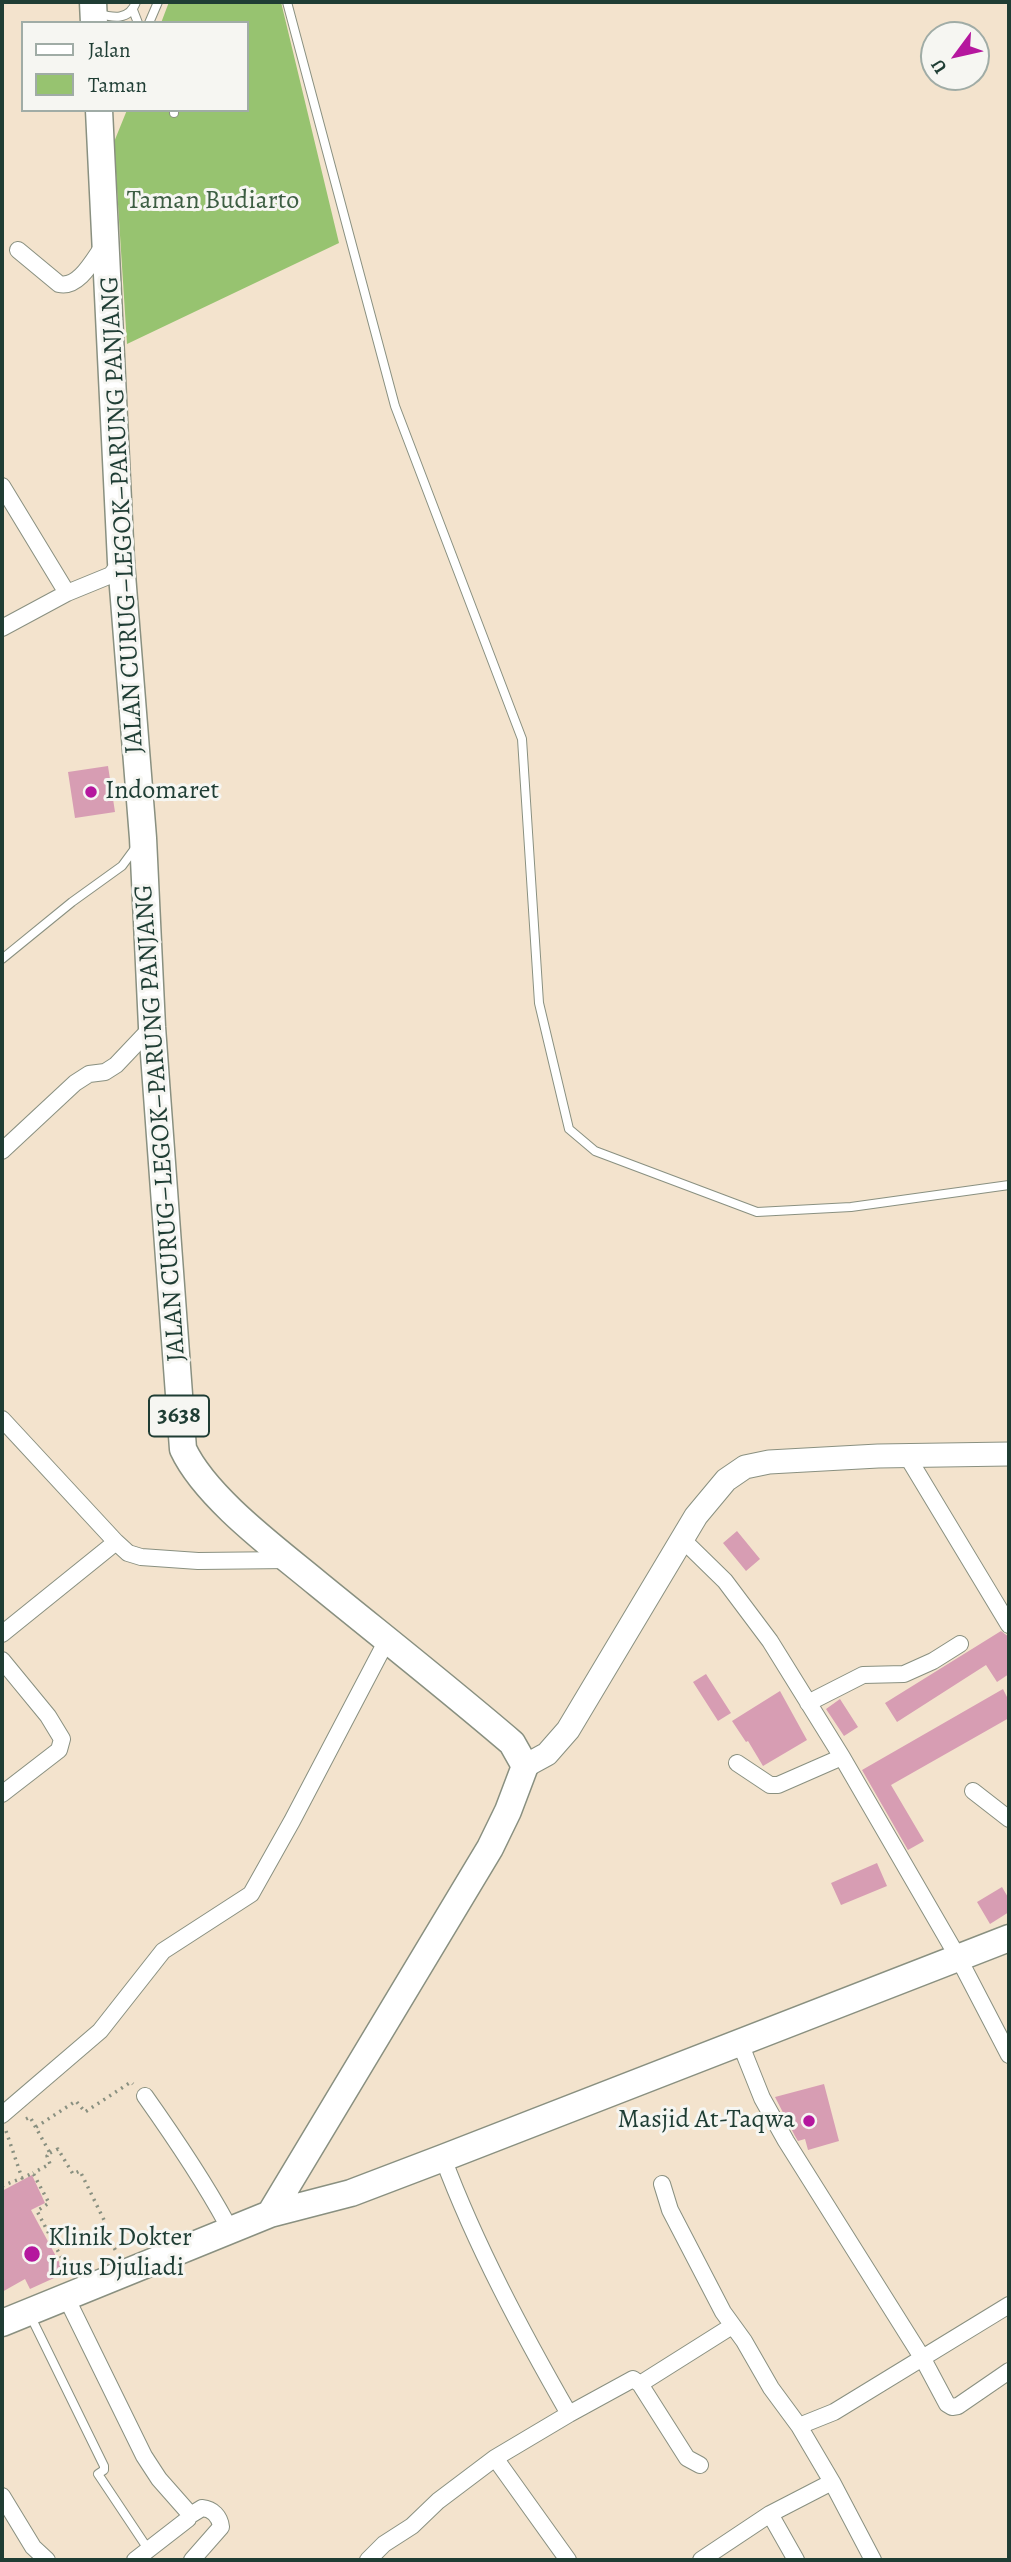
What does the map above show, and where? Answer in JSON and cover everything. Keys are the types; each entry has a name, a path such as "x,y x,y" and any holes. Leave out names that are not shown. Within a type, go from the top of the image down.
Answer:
{"main road":[{"name":"JALAN CURUG–LEGOK–PARUNG PANJANG","path":"103,124 121,562 143,838 152,1027 183,1449 198,1475 220,1500 512,1743 525,1766"},
{"path":"270,2214 489,1848 512,1801 525,1766"},
{"path":"2,2323 270,2214 351,2193 1009,1938"}],"street":[{"path":"18,250 59,284 64,285 75,282 107,240"},
{"path":"2,486 67,593"},
{"path":"2,628 67,593 111,575 121,562"},
{"path":"2,1151 75,1083 89,1074 105,1072 116,1065 152,1027"},
{"path":"2,1419 128,1553 141,1557 198,1561 289,1560"},
{"path":"525,1766 547,1754 568,1730 682,1539 711,1496 726,1480 745,1467 769,1462 1009,1454"},
{"path":"907,1456 1009,1625"},
{"path":"682,1539 725,1581 770,1641 842,1757 959,1959 1009,2055"},
{"path":"2,1634 116,1542"},
{"path":"2,2115 100,2031 163,1951 251,1894 387,1640"},
{"path":"808,1703 863,1675 904,1674 933,1661 960,1644"},
{"path":"2,1660 48,1716 62,1739 59,1750 5,1787"},
{"path":"737,1763 770,1785 778,1785 842,1757"},
{"path":"973,1791 1009,1819"},
{"path":"740,2043 762,2098 786,2141 923,2359 947,2404 958,2406 1009,2371"},
{"path":"145,2096 212,2197 226,2222 222,2233"},
{"path":"443,2158 457,2195 542,2366 569,2413"},
{"path":"662,2185 670,2210 732,2326 744,2341 771,2388 799,2426 873,2560"},
{"path":"72,2294 134,2438 159,2479 189,2516"},
{"path":"799,2426 834,2412 1009,2305"},
{"path":"640,2384 732,2326"},
{"path":"368,2560 384,2544 412,2526 438,2501 495,2458 569,2413 633,2379 640,2384 687,2458 700,2465"},
{"path":"495,2458 568,2560"},
{"path":"701,2560 770,2514 832,2482"},
{"path":"2,2496 33,2547 47,2560"},
{"path":"135,2560 189,2516 202,2508 210,2510 217,2516 222,2528 192,2560"},
{"path":"770,2514 796,2560"}],"lane":[{"path":"150,21 158,2"},
{"path":"287,2 395,406 522,739 539,1003 569,1129 595,1151 757,1212 851,1207 1009,1185"},
{"path":"94,12 114,18 126,15 134,6"},
{"path":"2,959 72,902 122,866 143,838"},
{"path":"29,2312 104,2466 104,2470 98,2474 148,2549"}],"path":[{"path":"36,2127 76,2101 85,2112 131,2082 145,2096"},
{"path":"18,2124 30,2117 50,2153"},
{"path":"2,2129 6,2130 22,2178"},
{"path":"2,2186 50,2164 47,2156 58,2149 73,2174 80,2171 106,2224 103,2227 127,2272"},
{"path":"33,2173 49,2203 37,2211 72,2294"}],"green space":[{"name":"Taman Budiarto","path":"169,2 281,2 339,243 127,344 114,142 126,112 248,112 248,21 162,21"}],"building":[{"name":"Indomaret","path":"108,766 115,812 75,818 68,772"},
{"path":"737,1531 760,1559 746,1571 723,1543"},
{"path":"1001,1631 1009,1637 1009,1674 997,1682 986,1665 897,1722 885,1703"},
{"path":"706,1674 731,1713 718,1721 693,1682"},
{"path":"1003,1689 1009,1701 1009,1718 891,1785 924,1841 908,1850 862,1770"},
{"path":"780,1691 807,1740 763,1766 732,1721"},
{"path":"840,1699 858,1727 844,1736 826,1709"},
{"path":"877,1863 887,1886 841,1905 831,1883"},
{"path":"1002,1887 1009,1899 1009,1912 990,1924 977,1902"},
{"name":"Masjid At-Taqwa","path":"824,2084 839,2141 808,2150 805,2139 798,2141 775,2097"},
{"path":"32,2175 45,2203 31,2210 65,2273 30,2289 25,2279 2,2292 2,2191"}],"place":[{"name":"Indomaret","path":"91,792"},
{"name":"Masjid At-Taqwa","path":"809,2121"},
{"name":"Klinik Dokter Lius Djuliadi","path":"32,2254"}]}
